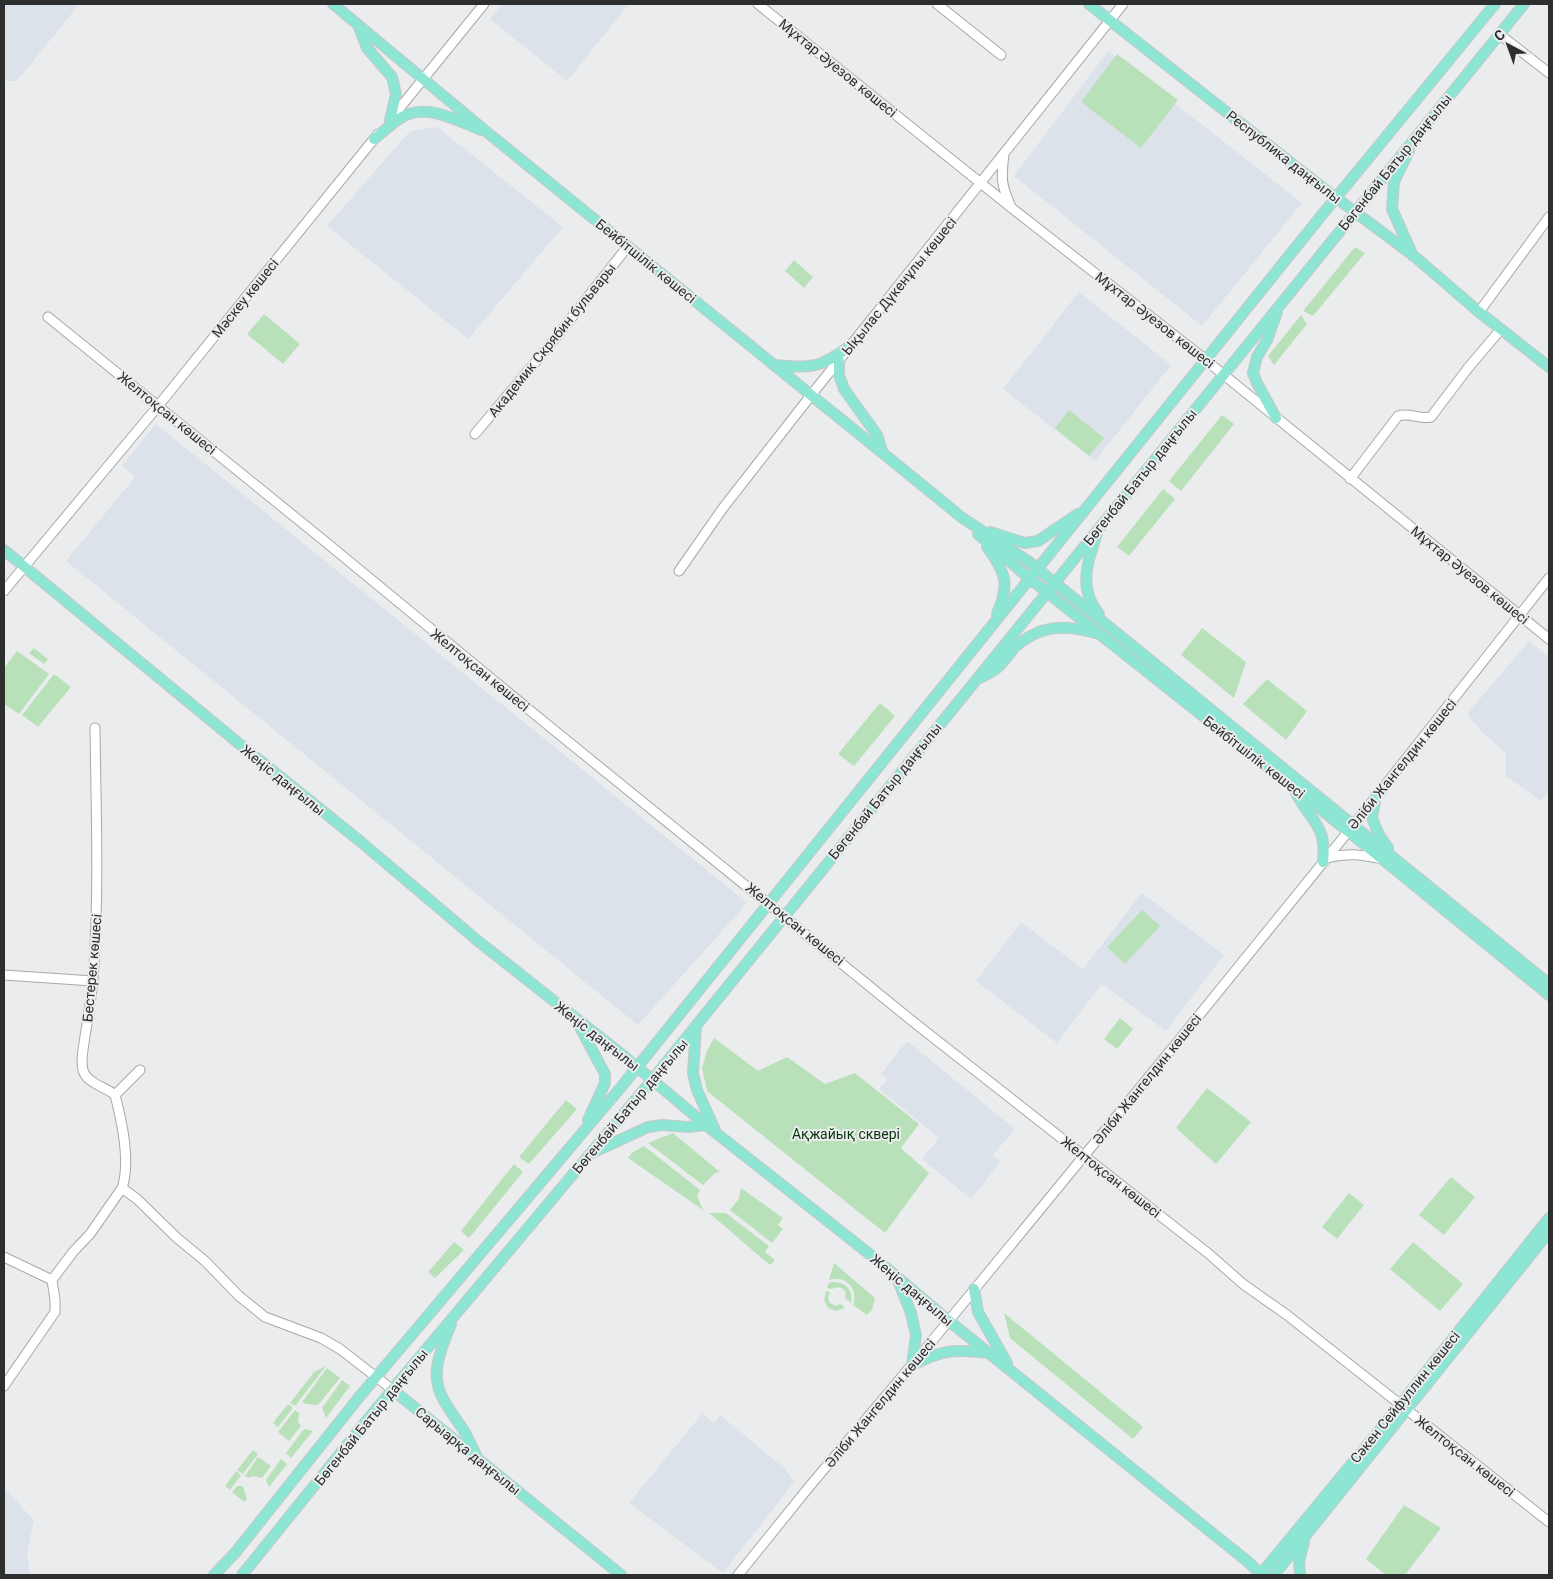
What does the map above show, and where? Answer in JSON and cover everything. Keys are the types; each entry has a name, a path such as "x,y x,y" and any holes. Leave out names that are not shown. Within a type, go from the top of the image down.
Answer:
{"main road":[{"name":"Бейбітшілік көшесі","path":"332,4 961,517 1054,582 1351,828 1383,860 1549,995"},
{"name":"Республика даңғылы","path":"1089,4 1336,198 1352,215 1414,256 1479,312 1498,333 1549,367"},
{"name":"Бөгенбай Батыр даңғылы","path":"214,1575 236,1553 376,1377 637,1067 1029,578 1495,4"},
{"name":"Бөгенбай Батыр даңғылы","path":"242,1575 454,1316 652,1080 1222,374 1524,4"},
{"path":"358,26 367,48 392,77 396,94 390,120"},
{"path":"374,139 401,117 422,111 435,112 488,133"},
{"path":"1414,256 1392,209 1392,194 1394,182 1418,133"},
{"path":"1276,418 1257,383 1254,373 1257,357 1282,301"},
{"path":"774,364 803,367 817,366 830,361 852,345"},
{"path":"839,361 839,375 844,389 876,435 882,452"},
{"path":"978,530 1025,543 1038,541 1087,508"},
{"path":"1100,525 1087,561 1086,583 1094,608 1109,627"},
{"name":"Бейбітшілік көшесі","path":"978,530 1046,592 1293,788 1404,866 1549,984"},
{"path":"978,530 1002,570 1005,584 1002,603 993,624"},
{"name":"Жеңіс даңғылы","path":"4,550 361,842 478,942 637,1067 897,1277 1261,1575"},
{"path":"973,682 996,668 1032,634 1048,628 1076,627 1100,634"},
{"path":"1293,788 1323,836 1325,847 1324,860"},
{"path":"1376,796 1372,818 1385,846 1404,866"},
{"path":"574,1017 605,1074 605,1083 582,1132"},
{"path":"696,1026 693,1073 697,1090 716,1131"},
{"path":"590,1153 648,1127 662,1125 687,1127 706,1124"},
{"name":"Сәкен Сейфуллин көшесі","path":"1274,1575 1549,1218"},
{"name":"Сәкен Сейфуллин көшесі","path":"1261,1575 1549,1232"},
{"path":"897,1277 911,1313 916,1335 912,1365"},
{"path":"974,1289 978,1312 1011,1371"},
{"path":"454,1316 438,1363 437,1380 439,1389 450,1411 463,1430 477,1458"},
{"path":"912,1365 949,1350 990,1353"},
{"name":"Сарыарқа даңғылы","path":"393,1390 621,1575"},
{"path":"1300,1575 1300,1552 1314,1525"}],"street":[{"name":"Мәскеу көшесі","path":"4,591 158,406 484,4"},
{"name":"Мұхтар Әуезов көшесі","path":"758,4 1012,209 1206,361 1549,639"},
{"path":"937,4 1001,55"},
{"name":"Ықылас Дүкенұлы көшесі","path":"679,571 723,508 812,394 1123,4"},
{"path":"1499,34 1549,73"},
{"path":"1004,153 1001,178 1004,191 1012,209"},
{"path":"1479,312 1549,217"},
{"name":"Академик Скрябин бульвары","path":"475,434 554,340 628,246"},
{"name":"Желтоқсан көшесі","path":"48,316 916,1024 1209,1254 1244,1284 1287,1315 1549,1522"},
{"path":"1350,478 1398,416 1406,414 1423,418 1431,417 1468,368 1498,333"},
{"name":"Әліби Жангелдин көшесі","path":"738,1575 1085,1156 1351,828 1549,578"},
{"name":"Бестерек көшесі","path":"95,728 98,907 93,981 82,1057 82,1070 87,1077 110,1090 115,1095"},
{"path":"1324,860 1344,854 1357,854 1383,860"},
{"path":"4,975 93,981"},
{"path":"4,1386 55,1312 52,1280 73,1252 90,1234 122,1188 126,1171 124,1141 115,1095 140,1070"},
{"name":"Сарыарқа даңғылы","path":"122,1188 137,1199 177,1238 205,1261 239,1296 264,1317 321,1338 340,1349 393,1390"},
{"path":"4,1257 52,1280"}],"shaded area":[{"path":"4,4 74,4 77,7 17,81 4,81"},
{"path":"503,4 628,5 567,81 490,19"},
{"path":"1108,51 1302,203 1202,326 1014,176"},
{"path":"437,127 563,227 468,339 327,226 410,131"},
{"path":"1079,292 1171,365 1095,461 1003,389"},
{"path":"156,424 747,903 638,1025 66,561 135,477 122,466"},
{"path":"1529,641 1549,657 1549,791 1541,801 1506,776 1506,753 1481,731 1467,714"},
{"path":"1142,893 1224,955 1166,1031 1102,984 1057,1043 976,981 1021,922 1083,969"},
{"path":"907,1041 1015,1129 993,1155 1001,1161 971,1199 922,1159 939,1138 879,1089 887,1079 881,1074"},
{"path":"702,1414 714,1423 720,1415 784,1468 794,1482 723,1573 629,1503"},
{"path":"4,1488 34,1520 27,1553 30,1575 4,1575"}],"green space":[{"path":"1117,54 1178,100 1141,148 1081,102"},
{"path":"1355,247 1365,253 1313,316 1303,311"},
{"path":"794,260 813,277 804,288 785,271"},
{"path":"264,314 300,344 283,364 247,334"},
{"path":"1301,315 1307,324 1274,365 1268,356"},
{"path":"1069,410 1104,438 1089,456 1055,428"},
{"path":"1222,415 1234,424 1181,491 1169,481"},
{"path":"1163,489 1175,499 1129,556 1117,547"},
{"path":"1202,628 1246,662 1234,698 1181,655"},
{"path":"34,648 48,659 44,664 29,653"},
{"path":"17,651 49,674 19,714 4,704 4,668"},
{"path":"54,674 71,687 38,727 22,715"},
{"path":"1267,679 1307,711 1286,740 1243,704"},
{"path":"880,703 895,716 854,766 838,754"},
{"path":"1142,910 1160,926 1125,964 1107,947"},
{"path":"1120,1018 1133,1029 1117,1049 1104,1039"},
{"name":"Ақжайық сквері","path":"714,1038 758,1071 787,1057 825,1084 855,1073 919,1124 901,1148 929,1173 885,1233 707,1091 702,1068 707,1051"},
{"path":"1207,1088 1251,1122 1216,1164 1176,1128"},
{"path":"566,1100 577,1109 529,1164 519,1157"},
{"path":"673,1133 720,1172 715,1173 703,1185 648,1143"},
{"path":"644,1146 700,1190 697,1196 703,1210 628,1158 632,1153"},
{"path":"514,1164 523,1172 469,1238 461,1231"},
{"path":"1451,1177 1475,1197 1444,1235 1419,1215"},
{"path":"741,1188 783,1218 778,1225 783,1229 772,1243 730,1210 739,1199"},
{"path":"1349,1193 1364,1205 1337,1239 1322,1227"},
{"path":"709,1213 726,1213 769,1246 765,1252 775,1260 770,1265"},
{"path":"454,1242 464,1250 435,1278 428,1272"},
{"path":"1413,1242 1463,1284 1440,1311 1390,1269"},
{"path":"834,1263 875,1298 872,1310 867,1315 853,1305 854,1293 850,1284 841,1279 829,1280"},
{"path":"829,1283 841,1283 848,1287 852,1298 851,1303 845,1298 846,1293 842,1288 827,1288"},
{"path":"826,1291 830,1292 828,1297 830,1303 836,1306 841,1304 845,1308 836,1311 828,1308 824,1300"},
{"path":"1004,1313 1143,1427 1133,1439 1010,1338"},
{"path":"326,1366 295,1406 290,1403 314,1372"},
{"path":"327,1368 340,1378 318,1405 302,1402"},
{"path":"342,1380 350,1386 326,1418 322,1408"},
{"path":"288,1404 293,1408 278,1427 273,1423"},
{"path":"295,1410 299,1413 298,1421 301,1426 289,1441 278,1432"},
{"path":"304,1429 313,1431 291,1458 286,1453"},
{"path":"253,1450 258,1454 243,1474 237,1470"},
{"path":"258,1457 271,1466 262,1478 253,1476 248,1478 245,1476"},
{"path":"281,1459 287,1464 269,1487 266,1480"},
{"path":"236,1471 241,1475 230,1490 225,1486"},
{"path":"237,1486 243,1486 247,1499 244,1502 232,1492"},
{"path":"1404,1505 1441,1528 1405,1575 1386,1575 1366,1559"}]}
